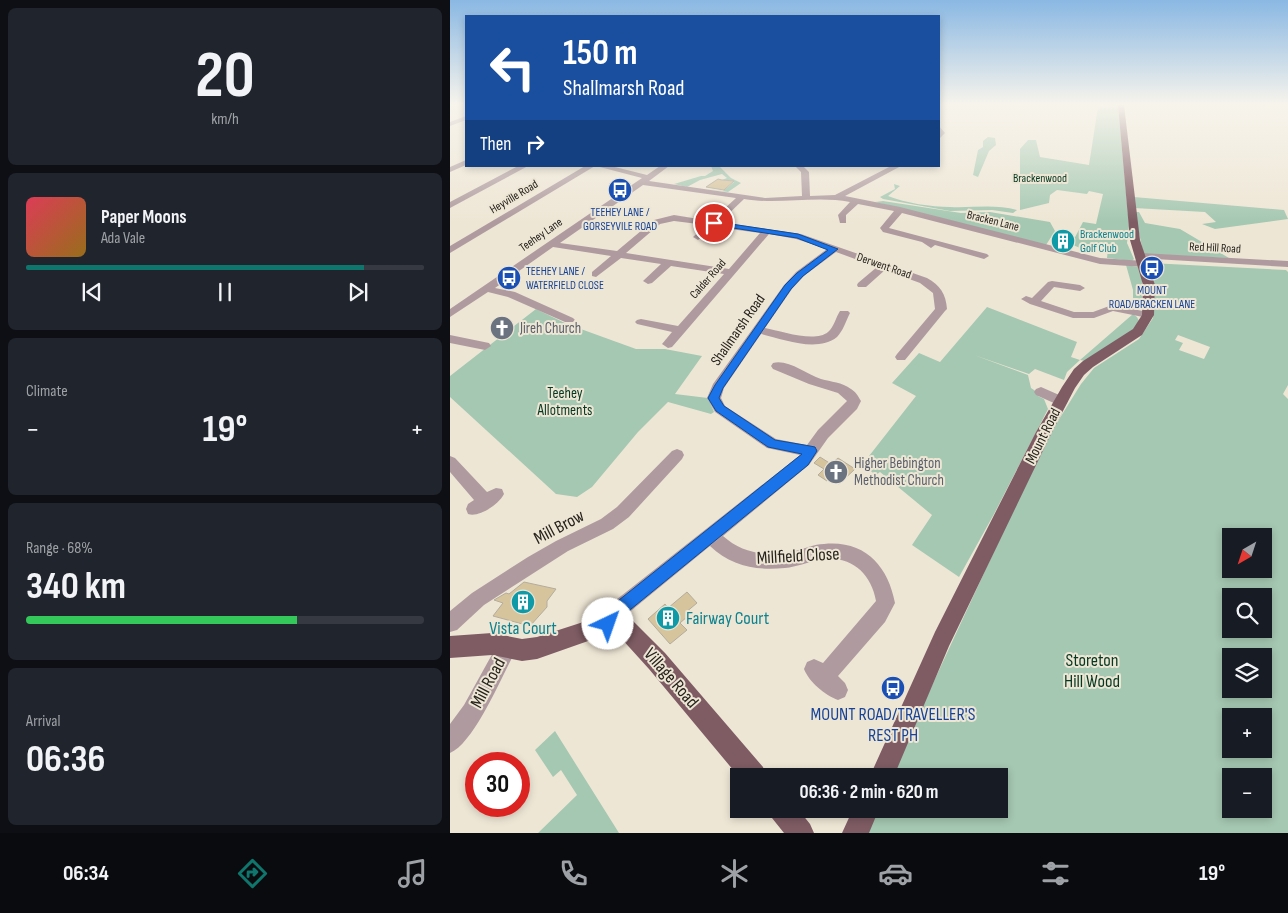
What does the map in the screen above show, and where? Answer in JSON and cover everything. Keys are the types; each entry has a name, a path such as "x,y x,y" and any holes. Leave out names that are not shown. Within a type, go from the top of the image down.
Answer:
{"main road":[{"path":"1125,144 1135,240 1149,285 1150,302 1148,314"},
{"name":"Mount Road","path":"886,768 942,639 1061,401 1079,372 1138,332 1148,314"},
{"path":"450,647 492,644 522,650 537,648 608,624"},
{"name":"Village Road","path":"608,624 626,628 657,661 747,768"},
{"path":"788,818 801,833"},
{"path":"855,833 862,818"}],"street":[{"path":"450,170 465,162"},
{"path":"450,205 522,167"},
{"name":"Heyville Road","path":"450,250 589,167"},
{"path":"603,167 644,179 765,200 837,197 856,189 895,167"},
{"name":"Teehey Lane","path":"450,314 663,167"},
{"path":"799,167 804,172 806,198"},
{"path":"698,237 742,197"},
{"name":"Bracken Lane","path":"837,197 900,210 1100,261 1142,260"},
{"path":"844,221 842,216 856,201"},
{"path":"900,210 884,228 886,230 984,256"},
{"name":"Derwent Road","path":"596,274 661,220 674,218 798,236 928,282 938,291 941,309 908,356"},
{"name":"Calder Road","path":"668,344 767,231"},
{"path":"550,244 731,272"},
{"name":"Shallmarsh Road","path":"810,451 772,444 720,409 714,398 718,387 794,280 834,249"},
{"name":"Red Hill Road","path":"1142,260 1288,264"},
{"path":"649,281 669,262"},
{"path":"862,285 884,266"},
{"path":"1076,289 1050,282 1030,301 1073,315 1094,315 1112,308 1148,314"},
{"path":"487,289 511,294 569,320"},
{"path":"642,321 680,330"},
{"path":"758,330 807,340 818,340 834,334 844,321"},
{"path":"450,339 485,346"},
{"path":"608,624 614,613 804,461 823,434 852,406 854,401 852,396 842,389 812,380 786,364"},
{"path":"1041,392 1061,401"},
{"name":"Mill Brow","path":"450,623 478,599 534,563 562,546 607,524 618,516 644,492 677,455"},
{"path":"450,462 485,501"},
{"name":"Millfield Close","path":"711,535 718,543 744,558 786,561 828,551 852,555 866,562 877,573 884,587 886,603 826,678"},
{"name":"Mill Road","path":"450,742 472,713 507,647"}],"green space":[{"path":"983,144 996,144 989,151 978,177 973,175 978,150 983,147"},
{"name":"Brackenwood","path":"1025,144 1037,144 1040,157 1089,165 1092,144 1122,144 1129,226 1127,243 1134,259 1132,261 1107,258 1108,248 1083,245 1080,248 1072,243 1083,222 1096,224 1103,194 1089,191 1087,194 1057,190 1050,195 1049,203 1020,210 1020,149"},
{"path":"711,167 720,167 731,178 741,183 728,192 707,189 723,191 734,182 722,180 727,178 722,174 700,180 687,187 674,184 705,176 713,171"},
{"path":"894,184 900,186 888,196 911,203 943,207 993,207 1017,210 1013,213 992,210 950,211 880,197 895,189"},
{"path":"1134,197 1284,210 1288,219 1215,229 1202,224 1216,222 1205,212 1134,208"},
{"path":"883,201 961,213 990,212 1050,222 1055,231 1046,245 875,202"},
{"path":"1134,212 1139,212 1145,223 1180,229 1229,258 1144,255"},
{"name":"Storeton Hill Wood","path":"1150,263 1286,270 1288,272 1288,385 1283,394 1288,399 1288,833 864,833 871,818 1008,818 1008,768 894,768 1053,429 1081,384 1094,368 1139,339 1153,318 1155,289","holes":["1178,335 1210,347 1204,359 1179,350 1183,343 1175,340"]},
{"path":"1126,265 1138,267 1142,278 1142,306 1133,300 1133,290"},
{"path":"987,307 1077,342 1071,357 1080,360 1067,372 1064,380 1035,369 1029,374 974,355 1028,375 1031,388 1040,394 1038,396 1044,399 1048,409 959,577 912,545 932,515 880,472 876,475 862,465 916,396 892,383 919,353 940,362"},
{"name":"Teehey Allotments","path":"536,309 567,324 636,349 665,349 702,356 675,394 708,398 714,412 711,414 668,402 638,432 592,487 577,497 556,494 450,397 450,376"},
{"path":"1133,314 1137,317 1139,321 1133,331 1085,361 1080,360"},
{"path":"555,731 619,833 538,833 577,795 561,770 553,777 535,750"}],"building":[{"path":"718,179 734,181 724,190 706,187"},
{"name":"Higher Bebington Methodist Church","path":"820,457 831,464 838,458 855,469 839,484 830,478 827,481 818,475 824,469 814,463"},
{"name":"Vista Court","path":"524,582 556,589 547,601 547,607 530,626 493,616 503,603 494,600 506,593 509,594"},
{"name":"Fairway Court","path":"687,592 697,603 685,613 688,616 680,623 687,630 670,644 648,619 665,604 668,608"}],"place":[{"name":"TEEHEY LANE / GORSEYVILE ROAD","path":"620,190"},
{"name":"Brackenwood Golf Club","path":"1063,241"},
{"name":"MOUNT ROAD/BRACKEN LANE","path":"1152,268"},
{"name":"TEEHEY LANE / WATERFIELD CLOSE","path":"509,278"},
{"name":"Jireh Church","path":"502,328"},
{"name":"Higher Bebington Methodist Church","path":"836,472"},
{"name":"Vista Court","path":"523,602"},
{"name":"Fairway Court","path":"668,618"},
{"name":"MOUNT ROAD/TRAVELLER'S REST PH","path":"893,688"}],"route":[{"path":"608,624 614,613 804,461 810,451 772,444 720,409 714,398 718,387 788,287 800,274 834,249 798,236 714,223"}]}
